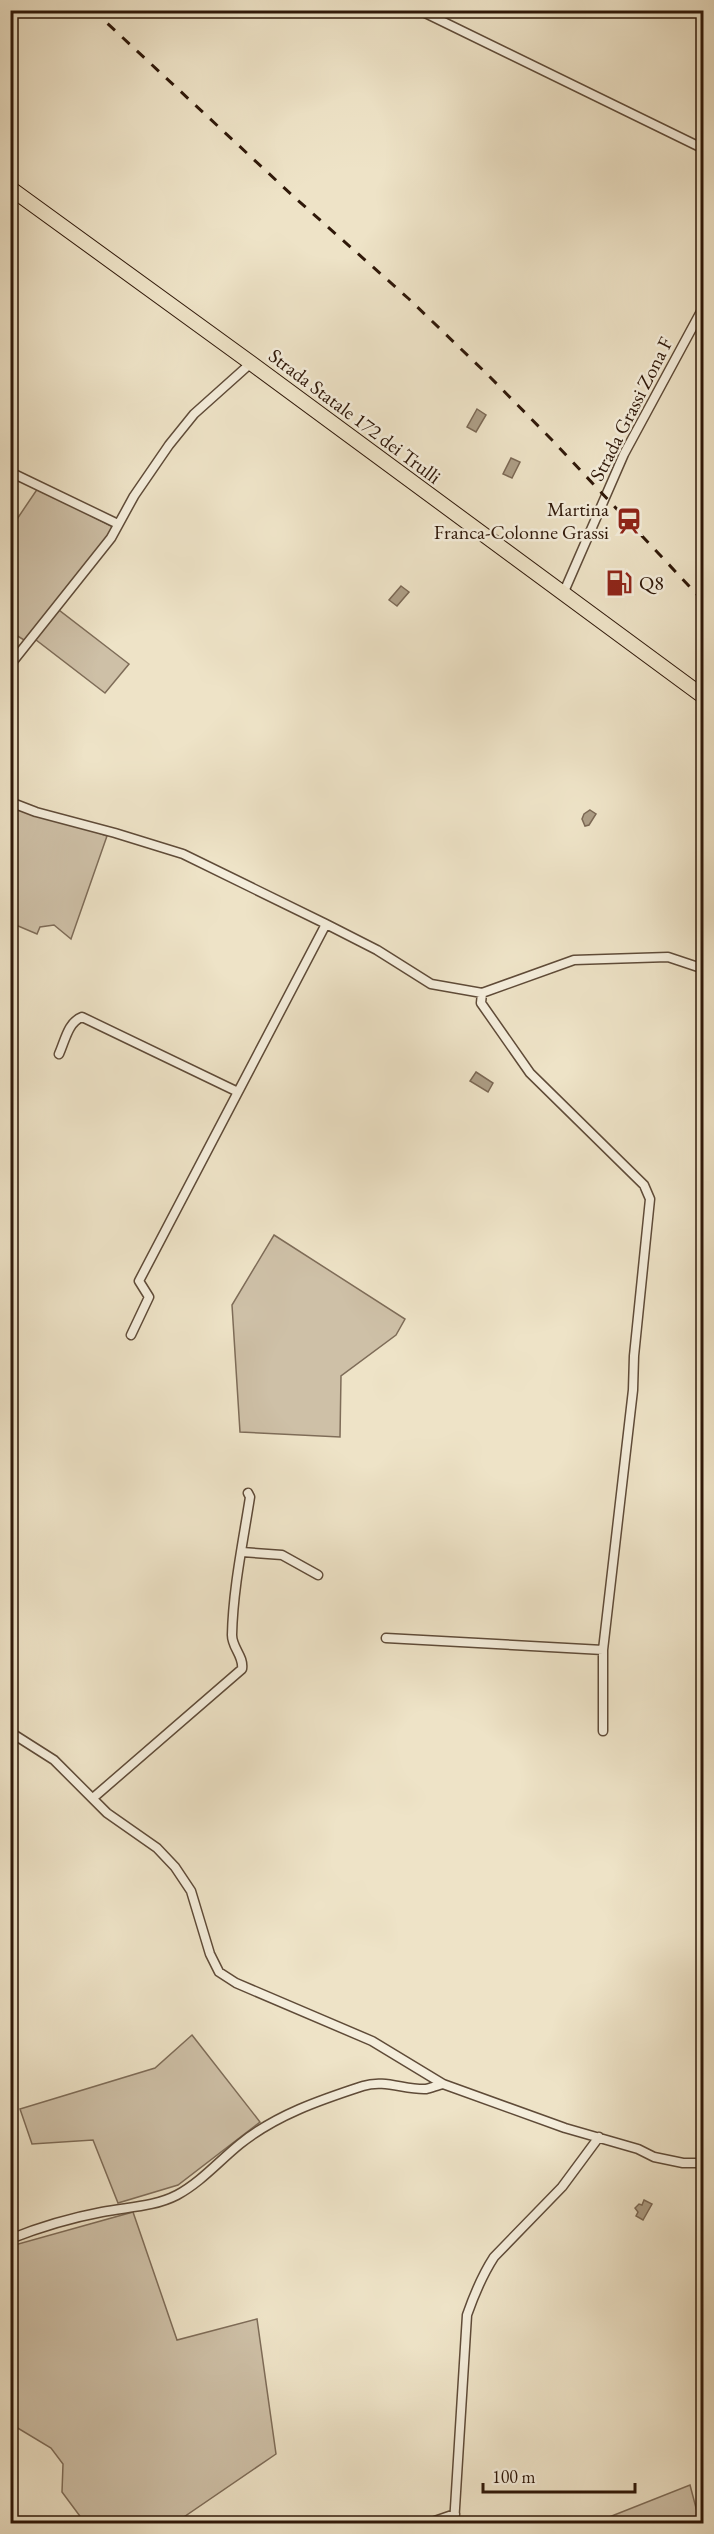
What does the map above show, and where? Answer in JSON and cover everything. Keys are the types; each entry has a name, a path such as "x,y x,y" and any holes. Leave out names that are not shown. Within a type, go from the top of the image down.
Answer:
{"main road":[{"name":"Strada Statale 172 dei Trulli","path":"10,188 704,697"}],"street":[{"path":"418,10 704,149"},
{"name":"Strada Grassi Zona F","path":"563,594 624,454 704,306"},
{"path":"10,665 111,538 134,496 175,437 194,414 251,363"},
{"path":"10,472 118,524"},
{"path":"10,801 36,812 115,832 183,855 377,950 431,984 482,993 574,960 668,957 704,969"},
{"path":"131,1335 149,1297 139,1281 327,924"},
{"path":"482,993 482,1003 530,1073 644,1185 649,1195 633,1390 603,1650 603,1731"},
{"path":"59,1054 75,1019 82,1017 238,1092"},
{"path":"93,1798 242,1669 243,1661 234,1648 232,1639 250,1497 248,1493"},
{"path":"242,1552 282,1556 318,1575"},
{"path":"386,1638 603,1650"},
{"path":"10,1732 54,1760 107,1813 157,1848 185,1878 210,1954 219,1972 236,1983 372,2041 443,2084 565,2128 631,2147 654,2157 683,2163 704,2163"},
{"path":"10,2239 43,2226 100,2212 156,2204 177,2195 266,2125 298,2109 366,2084 395,2084 426,2089 443,2084"},
{"path":"426,2523 455,2519 466,2326 470,2306 486,2269 494,2257 562,2187 599,2137"}],"shaded area":[{"path":"477,409 486,415 476,432 467,427"},
{"path":"511,458 520,462 512,478 503,474"},
{"path":"38,488 113,527 59,610 129,664 105,693 36,640 24,640 11,632 11,528"},
{"path":"401,586 409,592 397,606 389,600"},
{"path":"10,800 107,836 71,939 54,925 40,927 37,934 11,923"},
{"path":"590,810 596,814 589,825 585,826 582,819 584,814"},
{"path":"476,1072 493,1083 488,1092 470,1081"},
{"path":"274,1235 405,1319 396,1335 341,1376 340,1437 240,1432 232,1305"},
{"path":"192,2035 260,2122 178,2185 118,2203 93,2140 32,2144 20,2109 155,2068"},
{"path":"644,2200 652,2204 643,2220 636,2216 638,2212 635,2208 639,2204 642,2205"},
{"path":"133,2212 177,2340 257,2319 276,2454 175,2523 85,2523 62,2492 63,2464 51,2448 11,2424 11,2246"},
{"path":"690,2485 700,2523 594,2523"}],"railway":[{"path":"93,10 293,196 409,299 487,374 704,602"}],"place":[{"name":"Martina Franca-Colonne Grassi","path":"629,521"},
{"name":"Q8","path":"619,583"}]}
